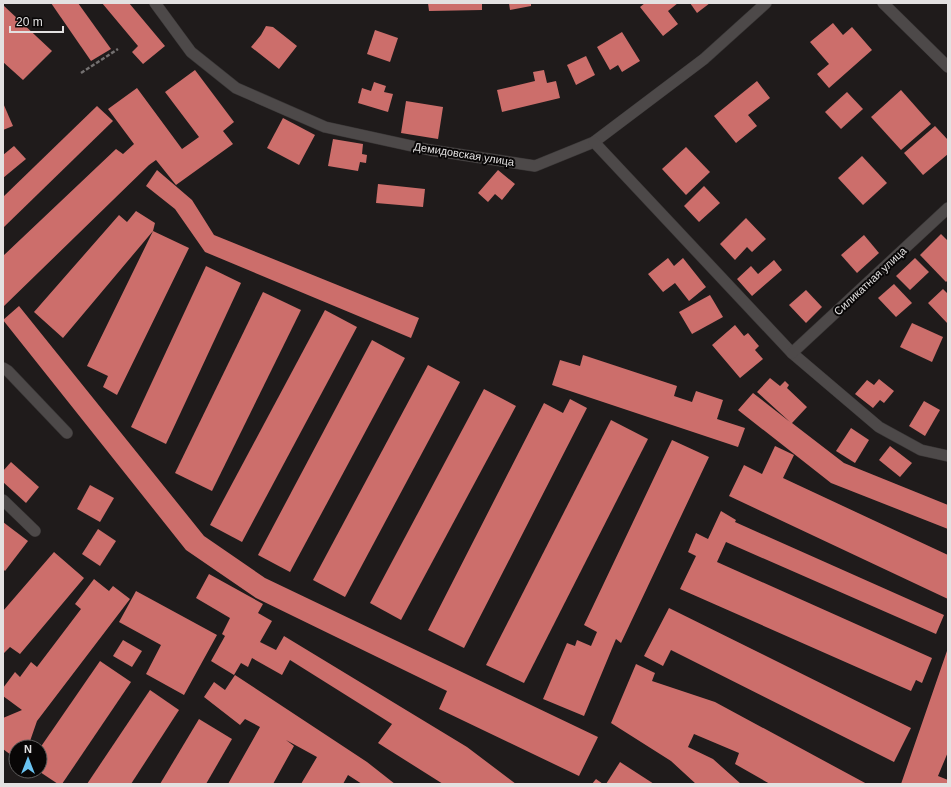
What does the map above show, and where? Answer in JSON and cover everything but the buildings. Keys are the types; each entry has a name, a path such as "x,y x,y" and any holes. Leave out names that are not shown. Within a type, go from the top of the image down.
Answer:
{"street":[{"name":"Демидовская улица","path":"156,3 190,52 236,88 325,127 430,150 535,166 594,142 704,59 766,3"},
{"path":"883,3 948,67"},
{"path":"594,142 792,353 879,427 921,450 948,456"},
{"name":"Силикатная улица","path":"792,353 948,208"},
{"path":"3,368 8,371 67,433"},
{"path":"3,500 35,531"}],"path":[{"path":"80,73 118,49"}]}
